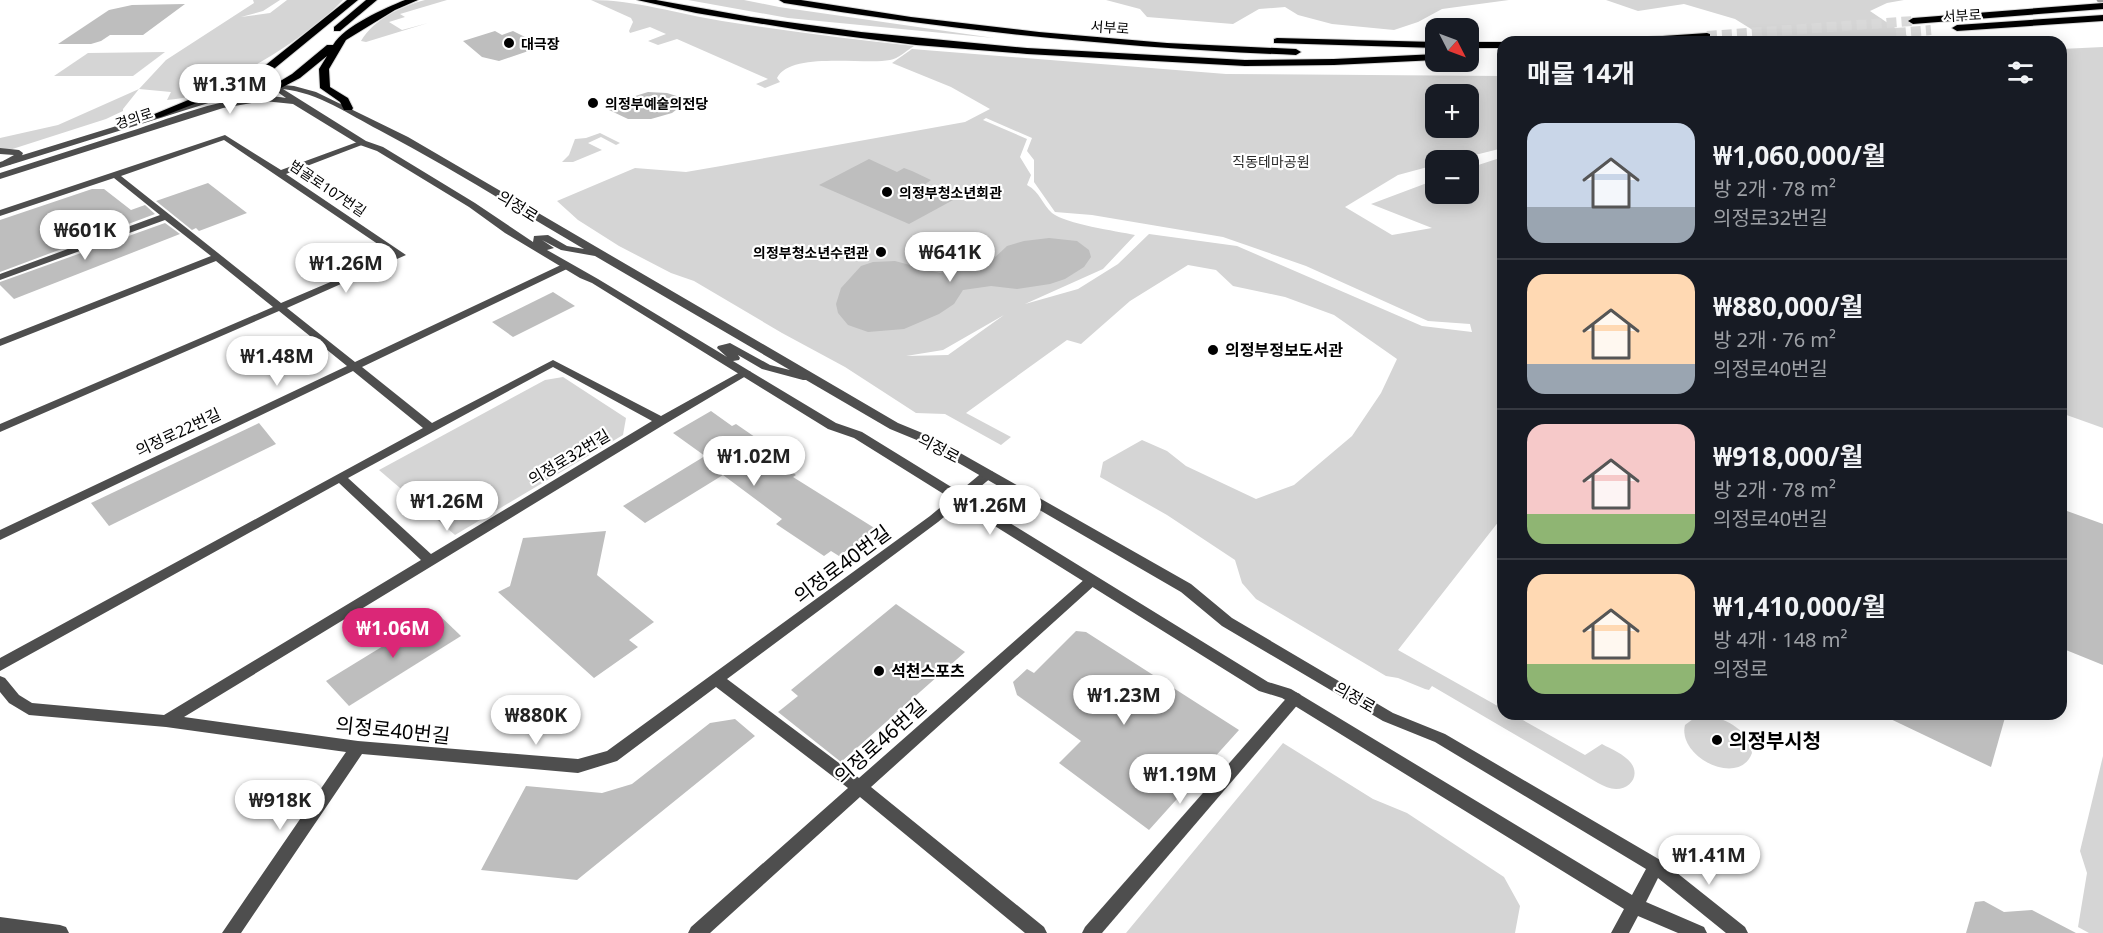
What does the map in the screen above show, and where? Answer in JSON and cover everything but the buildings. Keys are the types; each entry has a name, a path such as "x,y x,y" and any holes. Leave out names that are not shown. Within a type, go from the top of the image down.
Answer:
{"highway":[{"path":"157,115 231,86 271,66 353,0"},
{"path":"276,86 278,80 291,67 372,0"},
{"path":"276,86 296,76 387,0"},
{"path":"348,108 344,100 325,88 323,78 325,65 342,38 393,8 413,0"},
{"path":"642,0 736,19 810,30 1045,53 1255,63 1303,63 1425,57"},
{"name":"서부로","path":"784,0 908,20 1056,37 1256,51 1425,56"},
{"name":"서부로","path":"851,0 986,19 1072,27"},
{"name":"서부로","path":"1913,21 2103,6"},
{"name":"서부로","path":"1931,30 2103,18"},
{"path":"1164,34 1266,40 1425,45"},
{"path":"1479,45 1497,45"},
{"path":"1479,56 1497,56"}],"street":[{"name":"경의로","path":"0,176 276,86"},
{"name":"의정로","path":"276,86 300,105 363,143 380,149 566,266 595,280 832,426 858,435 1264,687 1295,698 1635,906 1698,933"},
{"name":"의정로","path":"249,88 276,86 313,91 405,139 894,426 928,440 1186,588 1237,628 1388,717 1440,738 1656,866 1739,933"},
{"name":"경의로","path":"1,165 249,88"},
{"path":"176,119 254,99 282,100 300,105"},
{"name":"범골로107번길","path":"0,213 225,137 401,255 0,428"},
{"path":"279,174 363,143"},
{"path":"0,151 15,151 20,155 1,165"},
{"path":"115,175 431,428"},
{"path":"0,277 166,216"},
{"path":"566,266 556,252 537,238 545,237 564,248 605,257"},
{"path":"0,343 218,257"},
{"name":"의정로22번길","path":"0,535 566,266"},
{"path":"746,373 741,362 723,351 722,348 730,346 766,367 819,381"},
{"path":"0,665 340,477 553,363 661,421"},
{"name":"의정로32번길","path":"166,721 661,421 746,373"},
{"name":"의정로40번길","path":"0,682 14,699 29,709 166,721 358,747 578,766 612,756 717,680 988,474"},
{"path":"340,477 430,561"},
{"name":"의정로46번길","path":"697,933 1091,581"},
{"path":"717,680 860,788 1038,933"},
{"path":"1091,933 1295,698"},
{"path":"231,933 358,747"},
{"path":"1620,933 1656,866"},
{"path":"0,925 60,933"}],"green space":[{"path":"253,0 280,0 263,11 241,17 270,13 287,0 343,0 312,28 274,54 213,87 192,96 167,100 171,92 139,89 166,60 254,3"},
{"path":"425,0 447,0 400,14 405,17 389,22 402,30 428,23 366,42 361,41 380,20 406,6"},
{"path":"591,0 641,5 770,28 914,46 890,60 797,64 785,70 777,78 780,82 765,88 756,84 768,79 677,39 658,45 648,41 666,34 650,27 630,33 633,22 631,18"},
{"path":"688,0 744,0 994,38 788,18"},
{"path":"1106,0 1509,0 1442,9 1418,22 1394,30 1332,24 1298,15 1285,7 1259,9 1233,24 1147,17 1140,9"},
{"path":"1606,0 1904,0 1887,3 1870,11 1907,36 1762,36 1735,19 1684,4 1638,11"},
{"path":"2103,47 2103,428 2067,415 2067,49"},
{"name":"직동테마공원","path":"912,49 1226,74 1497,76 1497,150 1479,154 1479,150 1425,150 1425,168 1398,175 1345,207 1392,235 1432,228 1371,204 1425,184 1425,204 1479,204 1479,165 1497,159 1497,524 1398,650 1497,706 1497,720 1523,720 1585,755 1602,744 1617,752 1634,768 1634,776 1630,784 1616,789 1598,783 1432,686 1429,690 1398,678 1386,676 1256,599 1242,583 1235,560 1167,515 1100,477 1103,462 1142,440 1167,451 1186,466 1256,499 1294,485 1352,436 1381,393 1397,359 1334,315 1285,297 1233,286 1216,270 1188,265 1130,301 1081,344 1067,340 966,413 1011,437 1001,445 945,414 916,413 845,367 694,281 671,273 619,246 578,220 557,201 635,168 686,172 965,122 990,109 951,87 892,63","holes":["986,118 1032,138 1027,151 1034,160 1034,182 1055,212 1092,215 1223,237 1306,266 1428,321 1470,324 1472,332 1422,326 1237,246 1149,234 1118,264 1078,289 1025,304 1103,269 1135,235 1079,224 1052,213 1035,191 1027,185 1031,175 1020,157 1027,139 983,120","1004,315 948,355 906,356 943,350"]},
{"path":"165,52 133,76 54,76 88,53"},
{"path":"139,89 123,111 106,119 0,153 0,138 58,125"},
{"path":"600,133 620,143 616,145 601,137 588,143 602,150 573,162 562,162 569,155 575,139"},
{"path":"563,377 626,418 623,435 455,535 379,470 545,380"},
{"path":"1692,720 1724,720 1741,732 1750,745 1752,753 1745,763 1735,768 1723,768 1711,764 1690,748 1685,737 1685,725"},
{"path":"1283,743 1373,799 1407,813 1504,877 1520,906 1515,933 1126,933"},
{"path":"2103,756 2103,933 2089,933 2078,927 2087,873 2080,851"}],"waterway":[{"path":"2099,0 2103,2"}],"tunnel":[{"path":"1707,36 1913,21"},
{"path":"1896,33 1931,30"}],"place":[{"name":"대극장","path":"509,43"},
{"name":"의정부예술의전당","path":"593,103"},
{"name":"의정부청소년회관","path":"887,192"},
{"name":"의정부청소년수련관","path":"881,252"},
{"name":"의정부정보도서관","path":"1213,350"},
{"name":"석천스포츠","path":"879,671"},
{"name":"의정부시청","path":"1717,740"}]}
